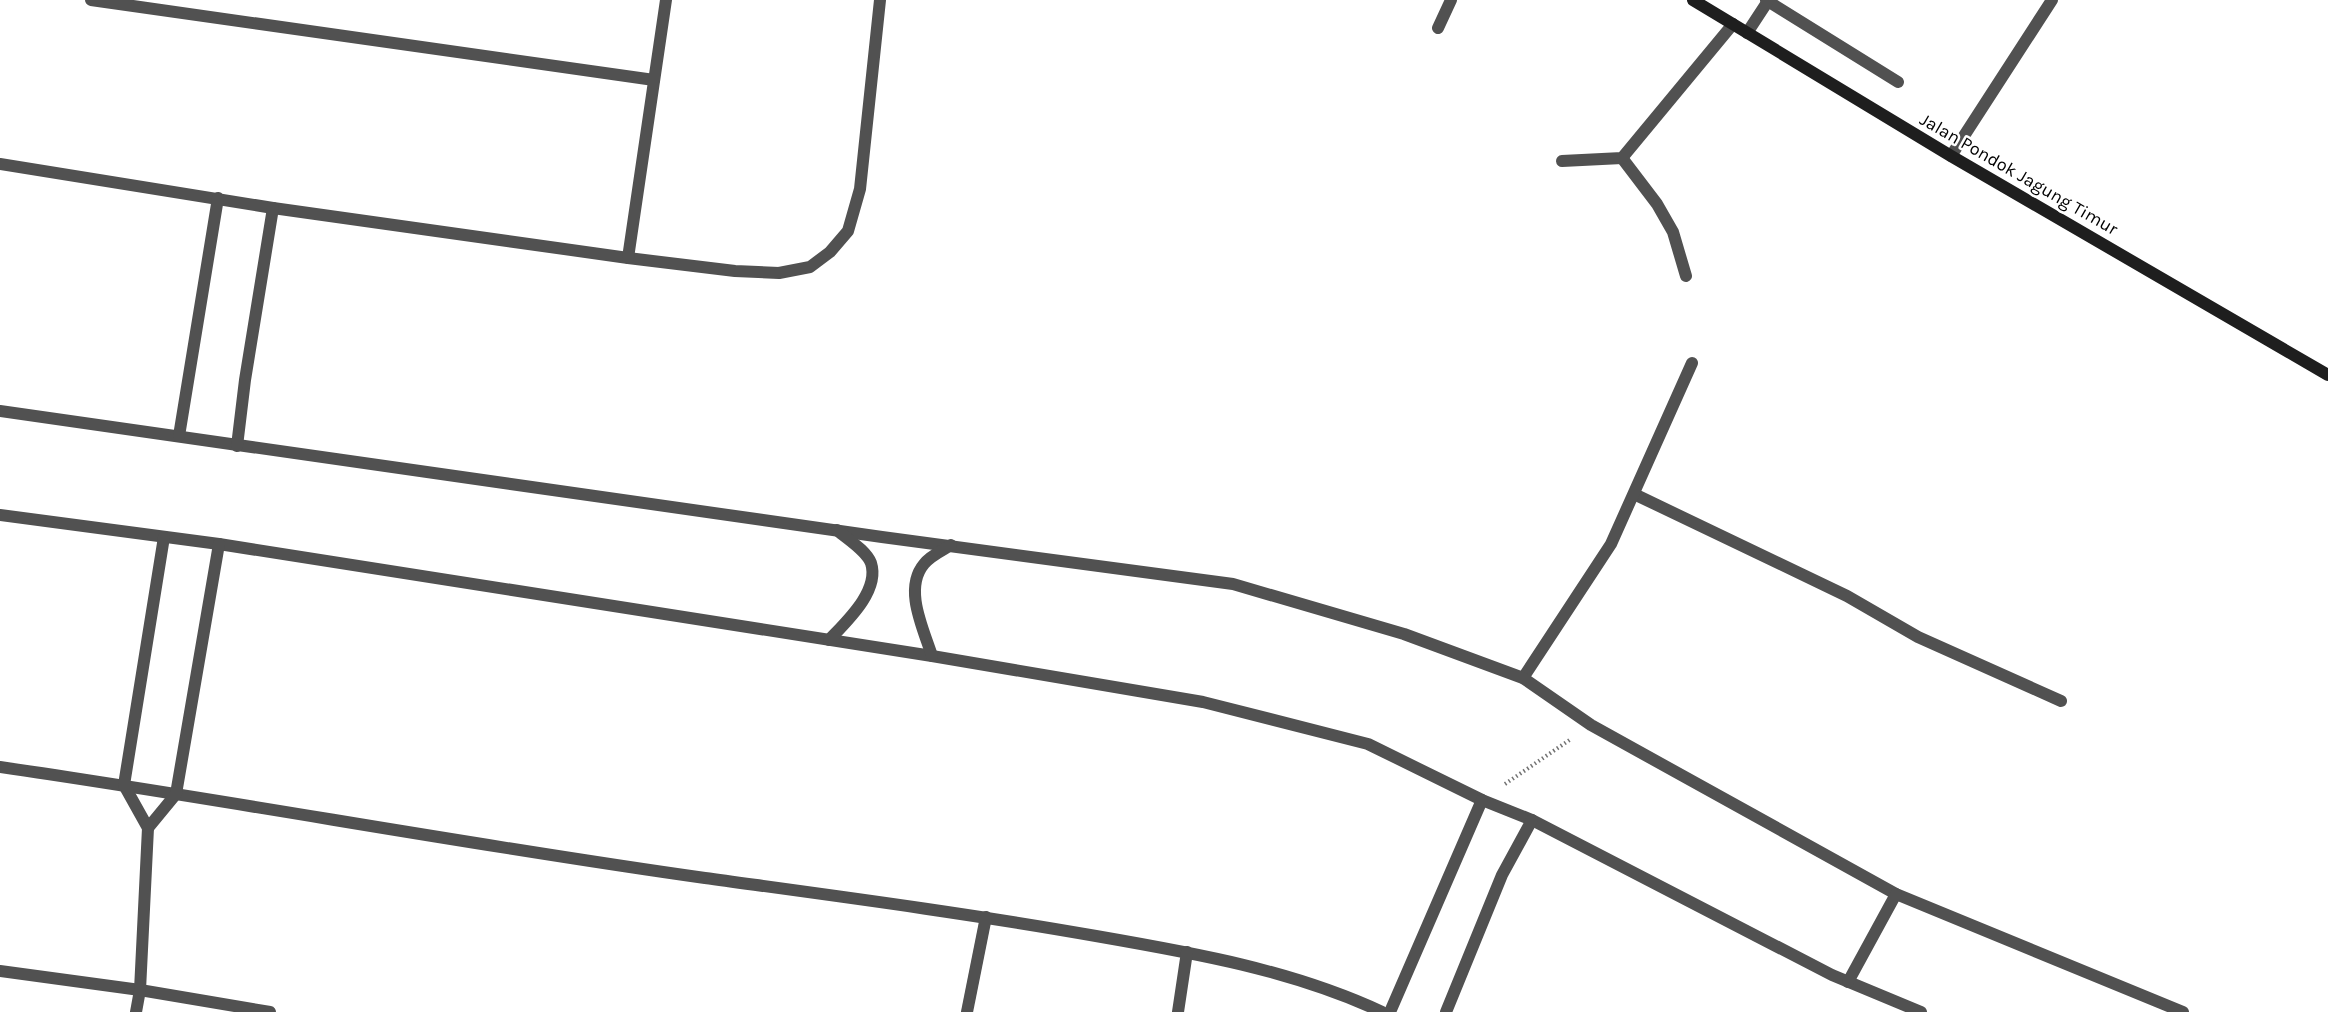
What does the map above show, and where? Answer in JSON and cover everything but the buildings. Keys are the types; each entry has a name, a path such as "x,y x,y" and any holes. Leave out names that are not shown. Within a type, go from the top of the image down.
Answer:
{"street":[{"path":"91,0 654,80"},
{"path":"628,258 666,0"},
{"path":"0,164 273,208 628,258 735,271 779,273 810,267 830,252 848,231 860,189 880,0"},
{"path":"1438,28 1451,0"},
{"name":"Jalan Pondok Jagung Timur","path":"1694,0 1951,156 2328,375"},
{"path":"1951,156 2052,0"},
{"path":"1747,33 1767,1 1898,82"},
{"path":"1562,161 1622,158 1733,24"},
{"path":"1622,158 1657,204 1673,232 1686,276"},
{"path":"179,436 218,198"},
{"path":"237,446 245,380 273,208"},
{"path":"1523,678 1611,544 1692,363"},
{"path":"0,411 1233,584 1404,634 1523,678 1591,725 1896,894 2184,1012"},
{"path":"1634,494 1847,596 1918,637 2061,701"},
{"path":"0,515 219,544 932,656 1203,702 1368,744 1482,800 1532,820 1848,982 1921,1012"},
{"path":"829,640 861,605 871,582 871,564 863,552 836,530"},
{"path":"136,1012 140,990 148,828 124,785 164,537"},
{"path":"148,828 176,794 219,544"},
{"path":"932,656 915,601 916,580 924,564 951,545"},
{"path":"0,767 651,870 986,917 1187,952 1297,979 1341,993 1382,1012"},
{"path":"1389,1012 1482,800"},
{"path":"1446,1012 1502,875 1532,820"},
{"path":"1848,982 1896,894"},
{"path":"967,1012 986,917"},
{"path":"1178,1012 1187,952"},
{"path":"0,971 140,990 270,1012"}],"path":[{"path":"1482,800 1591,725"}]}
